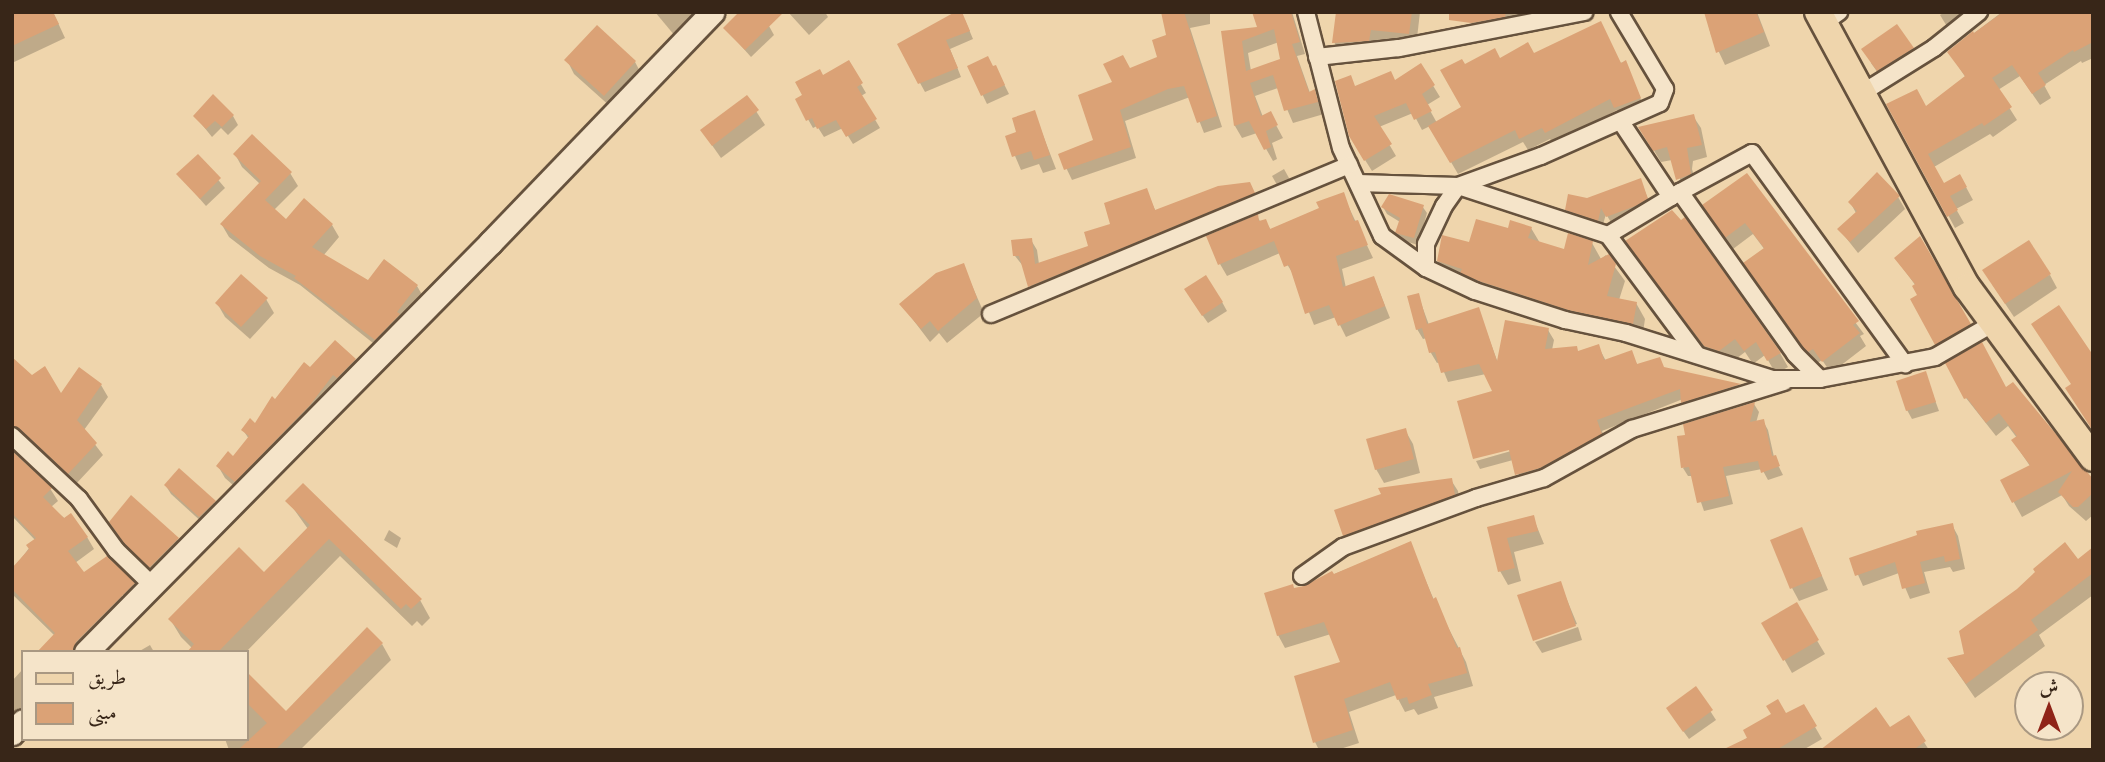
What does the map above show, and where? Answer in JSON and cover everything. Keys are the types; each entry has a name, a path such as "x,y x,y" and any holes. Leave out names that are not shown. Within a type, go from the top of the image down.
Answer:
{"main road":[{"path":"88,650 491,242 712,12"},
{"path":"1827,16 1862,93 1967,287 2093,458"}],"street":[{"path":"1306,12 1341,148 1382,236 1426,268 1475,291 1565,320 1626,333 1773,379 1820,379 1935,357 1994,323"},
{"path":"1317,57 1399,48 1585,12"},
{"path":"1426,268 1426,244 1444,206 1458,186 1541,156 1660,103 1665,89 1619,12"},
{"path":"1862,93 1934,48 1979,12"},
{"path":"1621,122 1795,354 1820,379"},
{"path":"1608,235 1752,153 1905,364"},
{"path":"990,314 1349,165"},
{"path":"1358,183 1458,186 1608,235 1697,355"},
{"path":"1302,576 1343,547 1476,498 1544,478 1632,429 1796,379"},
{"path":"12,436 79,499 116,550 152,585"}],"building":[{"path":"12,12 53,12 59,24 12,46"},
{"path":"739,12 784,12 745,50 723,28"},
{"path":"955,12 962,12 970,31 946,40 958,68 918,84 897,44"},
{"path":"1161,12 1184,12 1217,116 1197,123 1184,86 1168,89 1120,110 1131,147 1064,170 1058,154 1093,140 1078,95 1112,82 1103,64 1123,55 1130,68 1157,57 1152,40 1166,35"},
{"path":"1252,12 1291,12 1300,42 1292,44 1309,92 1315,89 1318,102 1284,111 1273,75 1250,83 1261,116 1271,111 1278,125 1266,131 1271,147 1264,150 1249,121 1234,126 1221,31 1257,27","holes":["1274,29 1280,59 1246,71 1242,41"]},
{"path":"1336,12 1412,12 1409,34 1371,30 1369,41 1332,43"},
{"path":"1449,12 1506,12 1505,17 1471,23 1449,20"},
{"path":"1704,12 1756,12 1764,32 1716,53"},
{"path":"2003,12 2093,12 2093,42 2074,52 2073,50 2038,73 2046,85 2032,94 2012,65 1992,78 2012,107 1984,126 1982,123 1928,154 1944,183 1960,174 1967,187 1950,196 1958,210 1947,217 1886,104 1917,89 1926,106 1965,76 1947,52"},
{"path":"1601,21 1621,63 1626,60 1641,98 1614,108 1610,99 1545,133 1542,128 1519,139 1515,130 1450,163 1428,126 1461,107 1440,70 1462,59 1465,64 1495,48 1500,58 1528,42 1534,53"},
{"path":"1897,24 1914,48 1877,71 1861,49"},
{"path":"597,25 636,61 604,96 564,60"},
{"path":"988,56 993,66 996,65 1005,85 981,96 967,66"},
{"path":"849,60 863,83 857,87 877,119 846,137 836,120 817,129 812,118 806,121 795,99 802,95 795,82 820,69 823,75"},
{"path":"1421,63 1435,85 1422,94 1432,111 1414,120 1406,103 1374,116 1392,144 1364,161 1349,136 1335,81 1351,75 1355,86 1391,71 1395,80"},
{"path":"213,94 234,115 222,127 215,121 206,129 193,116"},
{"path":"747,95 759,110 712,146 700,130"},
{"path":"1035,110 1050,155 1034,160 1031,151 1012,157 1005,136 1016,132 1012,118"},
{"path":"1694,114 1702,145 1687,148 1691,174 1676,180 1667,147 1653,151 1638,127"},
{"path":"252,134 292,172 265,200 286,219 304,198 333,224 312,247 368,280 384,259 418,285 397,312 400,314 375,340 294,278 296,276 260,256 220,224 261,181 233,154"},
{"path":"198,154 221,178 200,199 176,174"},
{"path":"1877,172 1900,196 1850,242 1837,229 1857,211 1848,202"},
{"path":"1747,173 1859,321 1853,325 1860,333 1822,362 1813,349 1808,352 1803,347 1743,263 1764,248 1745,223 1725,238 1702,205"},
{"path":"1641,178 1648,199 1638,205 1606,217 1601,208 1598,221 1565,210 1568,194 1587,198"},
{"path":"1250,182 1255,193 1028,287 1019,256 1013,256 1011,240 1032,238 1035,264 1088,246 1084,232 1110,224 1104,203 1147,188 1155,210 1218,186"},
{"path":"1344,192 1354,221 1358,220 1368,245 1336,256 1343,287 1374,276 1385,306 1338,326 1329,305 1305,314 1289,265 1284,267 1274,241 1218,265 1206,236 1258,214 1259,221 1266,219 1270,229 1319,208 1316,202"},
{"path":"1389,194 1424,205 1414,238 1395,233 1400,218 1381,207"},
{"path":"1672,210 1681,220 1685,217 1781,353 1767,361 1756,342 1744,351 1735,339 1719,351 1704,346 1625,241"},
{"path":"1476,219 1508,228 1510,220 1532,227 1528,238 1564,249 1568,233 1593,241 1588,265 1609,254 1616,264 1607,296 1637,302 1633,324 1568,310 1479,281 1460,273 1462,269 1437,261 1442,235 1469,242"},
{"path":"1920,236 1971,324 1935,345 1910,299 1917,295 1912,286 1915,284 1894,258"},
{"path":"2029,240 2051,274 2005,304 1982,270"},
{"path":"964,263 977,298 938,331 930,321 921,329 899,304 936,273"},
{"path":"241,274 268,298 241,327 215,303"},
{"path":"1206,275 1223,302 1202,316 1184,289"},
{"path":"1419,293 1427,324 1479,307 1497,361 1505,320 1549,328 1545,349 1577,346 1578,351 1599,344 1604,360 1632,350 1637,364 1660,357 1664,367 1741,384 1681,403 1680,389 1597,420 1602,434 1540,468 1515,475 1509,450 1473,459 1457,401 1492,391 1479,364 1441,373 1435,352 1429,353 1422,328 1416,330 1407,296"},
{"path":"2059,305 2093,355 2093,431 2065,388 2071,384 2031,324"},
{"path":"335,340 356,359 337,378 333,375 310,405 235,482 216,466 228,451 233,456 249,436 241,430 250,418 255,423 272,396 275,399 304,362 310,367"},
{"path":"1982,342 2006,387 2013,382 2093,479 2093,493 2078,507 2073,507 2058,492 2072,471 2012,503 2000,480 2030,465 2011,440 2017,436 1999,413 1986,423 1967,398 1964,399 1945,363"},
{"path":"12,357 32,375 45,366 61,393 79,367 102,384 77,420 97,443 68,474 19,428 12,426"},
{"path":"1926,371 1936,402 1906,411 1896,381"},
{"path":"1755,402 1750,422 1764,419 1772,456 1776,455 1780,466 1761,473 1758,461 1723,467 1729,496 1697,503 1689,467 1681,468 1677,436 1685,435 1683,424"},
{"path":"1406,428 1414,459 1375,470 1366,439"},
{"path":"12,451 52,488 43,497 64,518 71,513 88,537 68,551 84,572 107,556 135,583 76,642 73,650 39,650 55,633 12,589 12,568 29,549 26,545 36,538 12,513"},
{"path":"179,468 216,501 199,517 164,485"},
{"path":"1452,478 1455,495 1343,536 1334,510 1381,494 1378,488"},
{"path":"303,483 422,599 411,609 406,604 401,609 329,539 220,650 189,650 194,644 168,619 239,547 264,572 310,525 285,501"},
{"path":"131,495 179,538 149,568 124,543 109,522"},
{"path":"1534,515 1538,531 1507,538 1515,568 1498,572 1487,527"},
{"path":"1953,523 1960,559 1945,562 1944,556 1920,562 1925,583 1902,589 1895,562 1855,576 1849,558 1917,535 1916,531"},
{"path":"1802,527 1822,576 1790,589 1770,540"},
{"path":"1411,541 1433,599 1436,597 1457,648 1460,647 1467,673 1428,684 1432,695 1409,704 1407,697 1397,700 1390,682 1344,699 1353,730 1313,743 1294,676 1340,662 1324,622 1277,636 1264,593 1293,584 1294,588 1304,586 1332,571 1334,574"},
{"path":"2065,542 2078,559 2093,547 2093,573 2031,620 2038,630 1966,684 1947,658 1964,654 1959,631 2017,589 2035,572 2033,569"},
{"path":"1561,581 1576,626 1533,641 1517,595"},
{"path":"1797,602 1819,640 1783,661 1761,623"},
{"path":"367,627 383,643 275,750 238,750 267,723 248,704 248,673 286,711"},
{"path":"1696,686 1713,710 1683,732 1666,708"},
{"path":"1778,699 1786,713 1804,704 1817,726 1776,750 1722,750 1747,738 1743,730 1771,714 1766,706"},
{"path":"1876,707 1890,727 1909,715 1926,741 1913,750 1820,750"}]}
